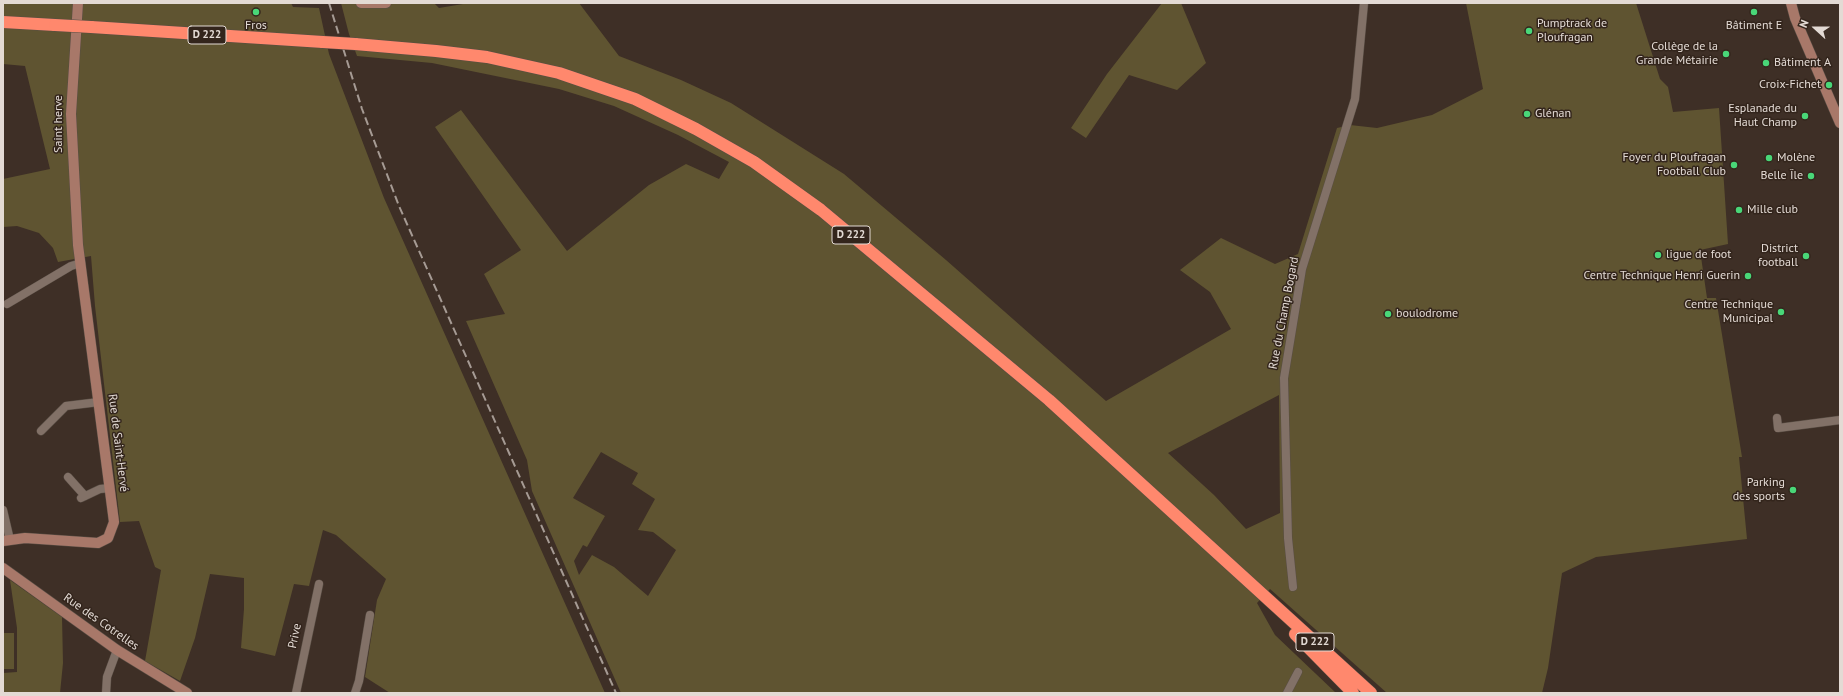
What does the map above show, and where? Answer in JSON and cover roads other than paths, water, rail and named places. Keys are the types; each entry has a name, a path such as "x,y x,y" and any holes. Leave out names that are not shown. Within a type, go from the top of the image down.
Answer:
{"highway":[{"name":"D 222","path":"3,22 355,44 487,57 559,73 635,100 696,129 754,162 821,210 1050,400 1371,693"},
{"name":"D 222","path":"1259,592 1275,612 1353,693"}],"street":[{"name":"Saint herve","path":"78,3 71,114 78,245"},
{"path":"361,3 386,3"},
{"name":"Rue du Champ Bogard","path":"1293,587 1288,538 1284,378 1302,269 1355,99 1364,3"},
{"path":"1791,3 1795,18 1839,118"},
{"name":"Rue de Saint-Hervé","path":"6,540 25,538 98,543 108,538 114,522 78,245"},
{"path":"6,304 71,266 81,263"},
{"path":"41,431 66,406 99,402"},
{"path":"1777,418 1778,428 1840,420"},
{"path":"68,477 83,497 100,489 110,488"},
{"path":"3,510 6,540"},
{"name":"Rue des Cotrelles","path":"3,568 117,650 187,693"},
{"name":"Prive","path":"296,693 319,584"},
{"path":"355,693 359,681 370,615"},
{"path":"106,693 107,677 117,650"},
{"path":"1287,693 1298,672"}],"railway":[{"path":"329,3 362,109 399,206 616,693"}],"place":[{"name":"Fros","path":"256,12"},
{"name":"Bâtiment E","path":"1754,12"},
{"name":"Pumptrack de Ploufragan","path":"1529,31"},
{"name":"Collège de la Grande Métairie","path":"1726,54"},
{"name":"Bâtiment A","path":"1766,63"},
{"name":"Croix-Fichet","path":"1829,85"},
{"name":"Glénan","path":"1527,114"},
{"name":"Esplanade du Haut Champ","path":"1805,116"},
{"name":"Molène","path":"1769,158"},
{"name":"Foyer du Ploufragan Football Club","path":"1734,165"},
{"name":"Belle Île","path":"1811,176"},
{"name":"Mille club","path":"1739,210"},
{"name":"ligue de foot","path":"1658,255"},
{"name":"District football","path":"1806,256"},
{"name":"Centre Technique Henri Guerin","path":"1748,276"},
{"name":"Centre Technique Municipal","path":"1781,312"},
{"name":"boulodrome","path":"1388,314"},
{"name":"Parking des sports","path":"1793,490"}]}
